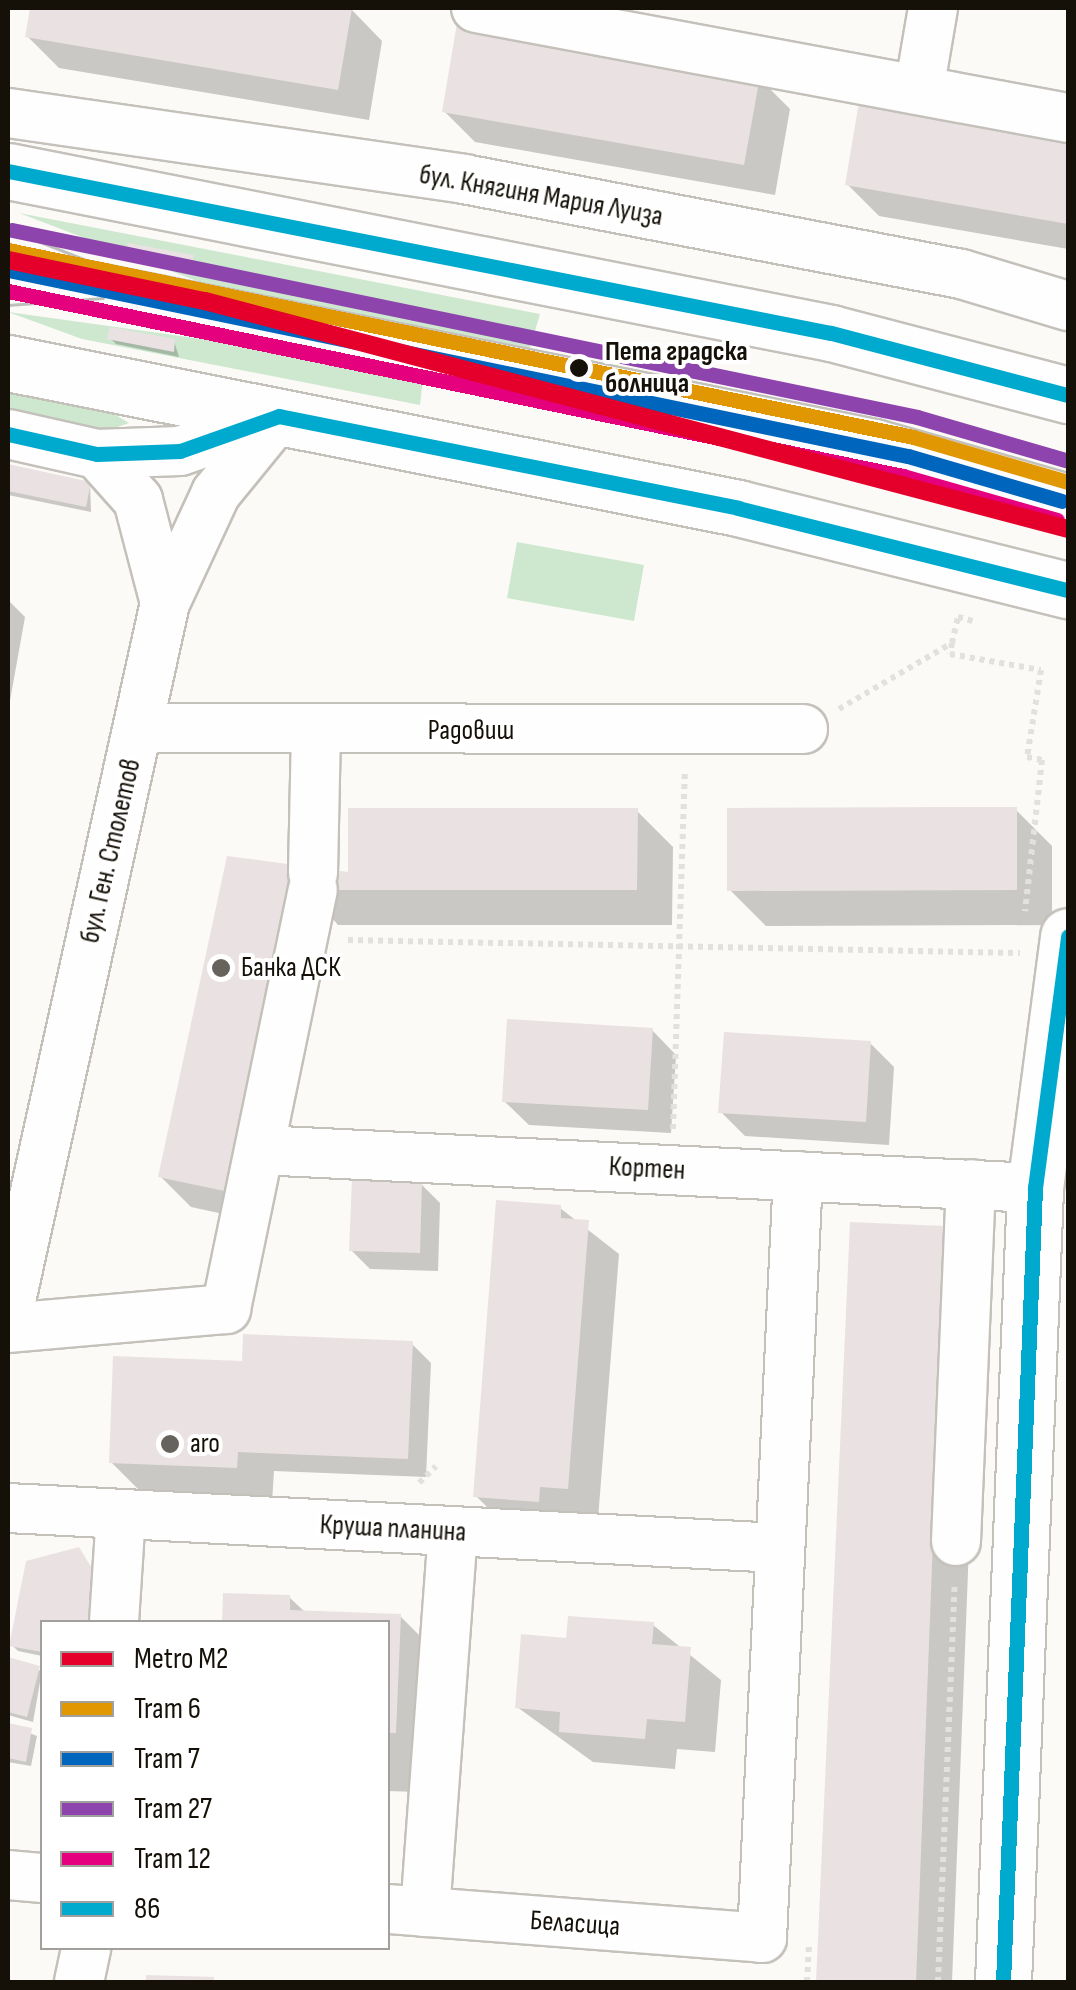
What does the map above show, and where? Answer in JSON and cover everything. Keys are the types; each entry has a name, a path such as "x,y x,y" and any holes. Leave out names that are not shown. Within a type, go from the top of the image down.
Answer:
{"main road":[{"path":"8,171 830,333 1068,396"},
{"path":"8,363 738,508 1068,590"},
{"path":"1003,1982 1036,1188 1068,936"}],"street":[{"path":"476,8 1068,118"},
{"path":"919,90 933,8"},
{"name":"бул. Княгиня Мария Луиза","path":"8,113 464,179 961,274 1068,306"},
{"path":"8,270 856,440 1068,499"},
{"path":"8,434 97,454 180,451 278,416"},
{"name":"бул. Ген. Столетов","path":"8,1314 165,603 216,493 278,416"},
{"path":"97,454 138,500 165,603"},
{"name":"Радовиш","path":"138,728 316,732 804,729"},
{"path":"8,1328 226,1309 313,881 316,732"},
{"name":"Кортен","path":"260,1150 1036,1188"},
{"path":"778,1548 798,1176"},
{"path":"956,1542 971,1184"},
{"name":"Круша планина","path":"8,1508 778,1548"},
{"path":"114,1620 122,1515"},
{"path":"406,1910 453,1532"},
{"name":"Беласица","path":"406,1910 762,1938 778,1548"},
{"path":"8,1875 40,1878"},
{"path":"79,1982 86,1950"}],"path":[{"path":"302,938 1020,954 1042,760 1027,757 1041,670 950,654 958,617"},
{"path":"804,729 952,643"},
{"path":"671,1170 682,948 686,730"},
{"path":"938,1982 956,1542"}],"green space":[{"path":"19,213 540,314 530,348 205,284"},
{"path":"8,312 424,370 420,405 82,339"},
{"path":"8,393 109,411 129,423 109,430 8,408"},
{"path":"517,542 644,565 634,621 507,598"}],"building":[{"path":"30,8 352,8 338,90 25,37"},
{"path":"457,23 760,76 744,165 442,112"},
{"path":"859,102 1068,139 1068,224 845,185"},
{"path":"128,243 194,255 191,268 125,255"},
{"path":"110,327 175,339 174,352 107,339"},
{"path":"8,464 91,482 86,507 8,491"},
{"path":"1017,807 1017,890 727,891 727,808"},
{"path":"348,808 638,808 637,890 300,890 234,1193 158,1177 227,856 348,872"},
{"path":"507,1019 653,1028 648,1110 502,1102"},
{"path":"724,1032 871,1041 866,1122 718,1113"},
{"path":"352,1178 422,1181 420,1253 349,1251"},
{"path":"496,1200 561,1205 561,1218 589,1220 568,1489 540,1487 539,1502 473,1497"},
{"path":"850,1222 945,1226 916,1982 816,1982"},
{"path":"243,1334 413,1341 408,1459 238,1452 237,1468 109,1463 113,1356 242,1361"},
{"path":"79,1547 102,1585 95,1620 40,1620 40,1652 9,1646 26,1561"},
{"path":"223,1593 290,1595 290,1610 401,1614 396,1733 390,1733 390,1620 222,1620"},
{"path":"568,1616 654,1622 652,1644 691,1647 685,1722 647,1719 645,1739 559,1732 560,1712 515,1708 521,1634 566,1638"},
{"path":"8,1657 40,1666 27,1717 8,1712"},
{"path":"8,1723 32,1728 26,1762 8,1758"},
{"path":"146,1975 214,1977 214,1982 146,1982"}],"tram line":[{"path":"8,229 104,267"},
{"name":"27","path":"12,230 917,417 1068,461"},
{"name":"6","path":"8,250 913,437 1068,482"},
{"name":"7","path":"8,270 908,456 1062,501"},
{"name":"12","path":"8,291 903,476 1057,520"},
{"path":"8,305 103,298"}],"metro line":[{"name":"M2","path":"8,260 205,301 1068,529"}],"transit line":[{"name":"86","path":"8,171 831,333 1068,395"},
{"name":"86","path":"8,434 97,454 180,451 279,416 738,508 1068,590"},
{"name":"86","path":"1003,1982 1035,1188 1068,936"}],"place":[{"name":"Пета градска болница","path":"579,368"},
{"name":"Банка ДСК","path":"221,968"},
{"name":"aro","path":"170,1444"}]}
